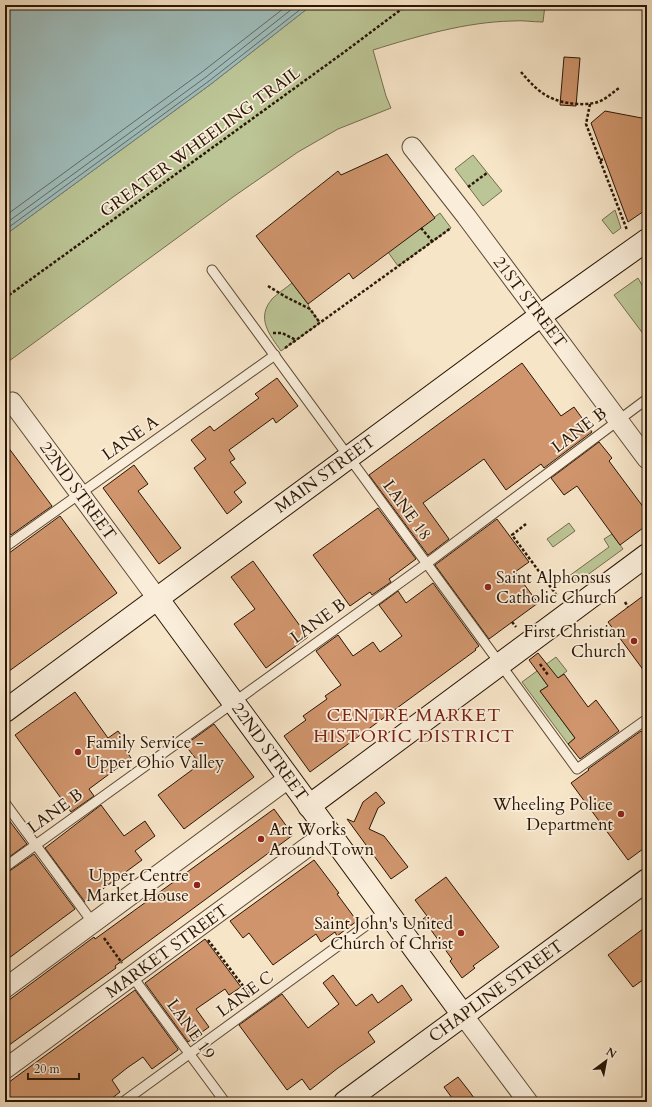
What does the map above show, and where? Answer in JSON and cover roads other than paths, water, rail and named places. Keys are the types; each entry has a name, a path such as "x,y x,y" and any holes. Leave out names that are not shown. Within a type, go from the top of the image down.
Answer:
{"street":[{"name":"21ST STREET","path":"412,146 647,458"},
{"name":"MAIN STREET","path":"5,711 540,316 647,240"},
{"name":"22ND STREET","path":"12,402 528,1102"},
{"path":"309,806 647,555"},
{"path":"5,988 289,778"},
{"name":"MARKET STREET","path":"5,1069 328,832"},
{"name":"CHAPLINE STREET","path":"345,1102 647,880"}],"lane":[{"name":"LANE 18","path":"212,270 499,665 577,769 647,719"},
{"name":"LANE A","path":"5,547 275,355"},
{"name":"LANE B","path":"5,866 426,564 647,399"},
{"path":"5,803 93,923"},
{"name":"LANE C","path":"123,1102 386,911"},
{"name":"LANE 19","path":"132,976 225,1102"}],"water":[{"path":"5,5 312,5 211,84 5,235"}],"place":[{"name":"Saint Alphonsus Catholic Church","path":"488,587"},
{"name":"First Christian Church","path":"634,641"},
{"name":"Family Service - Upper Ohio Valley","path":"78,752"},
{"name":"Wheeling Police Department","path":"621,814"},
{"name":"Art Works Around Town","path":"261,839"},
{"name":"Upper Centre Market House","path":"197,885"},
{"name":"Saint John's United Church of Christ","path":"461,933"}],"district":[{"name":"CENTRE MARKET HISTORIC DISTRICT","path":"414,725"}]}
